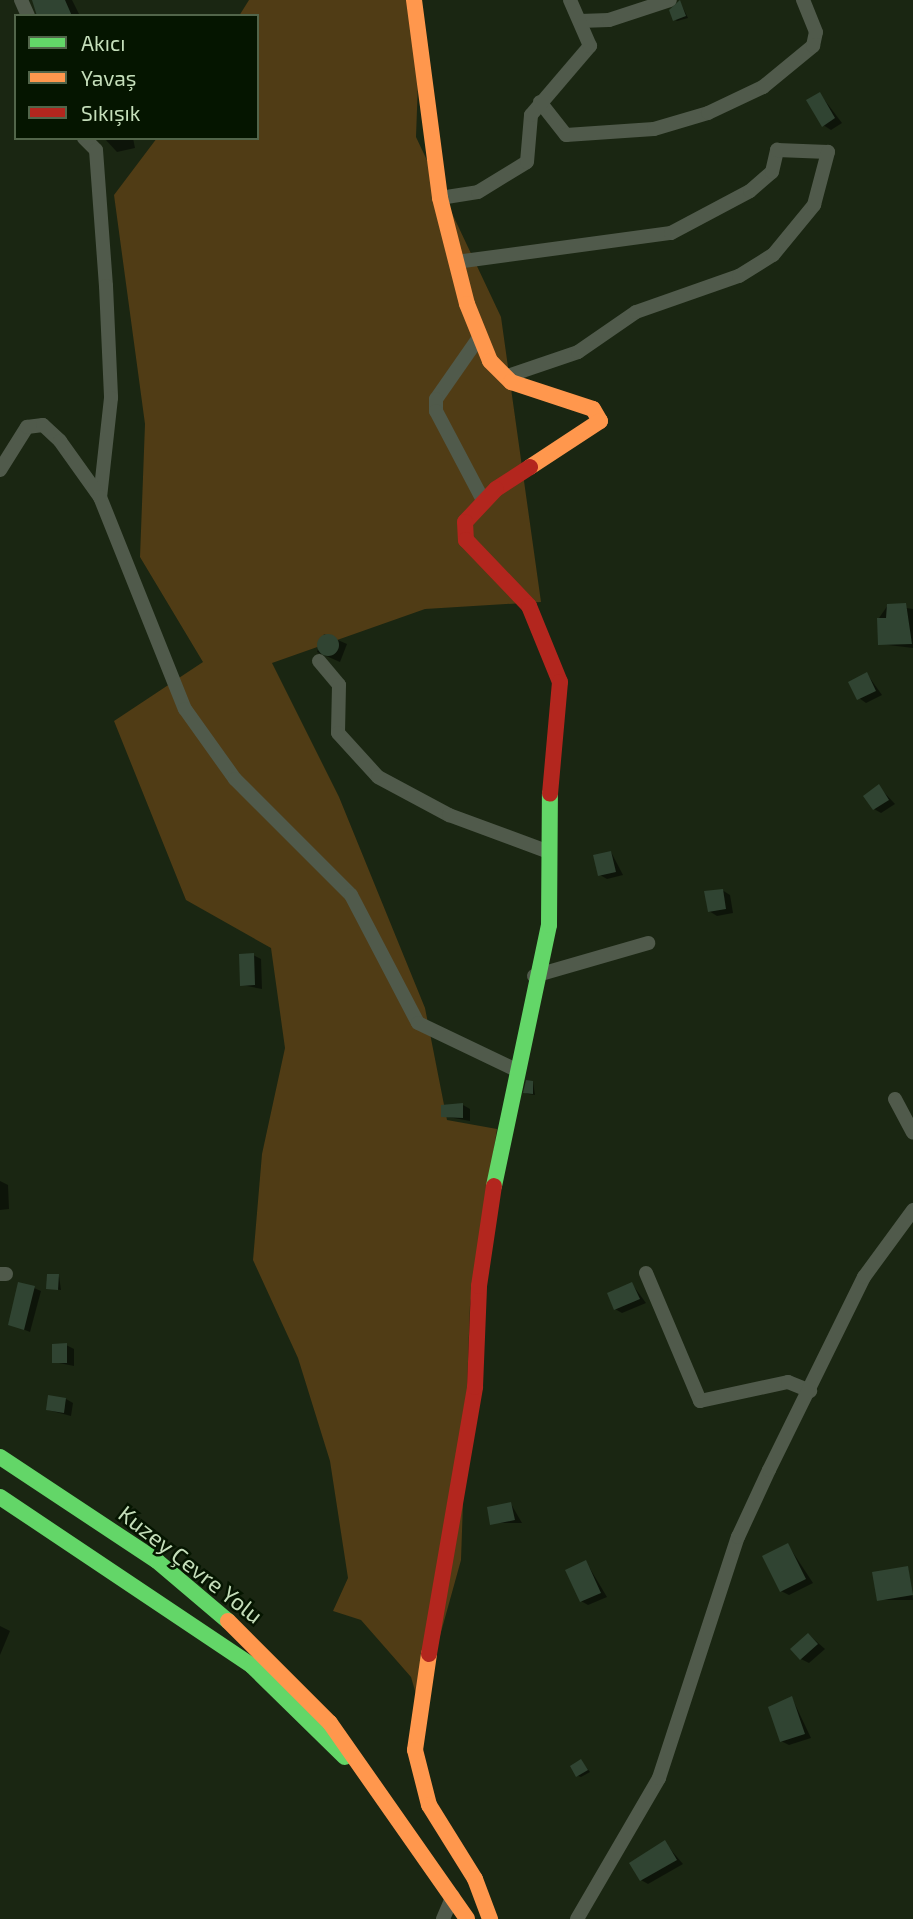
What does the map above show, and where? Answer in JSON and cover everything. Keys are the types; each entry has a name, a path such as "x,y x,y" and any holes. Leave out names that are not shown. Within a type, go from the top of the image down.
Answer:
{"street":[{"path":"414,0 440,198 456,262 490,361 505,377 593,409 600,421 484,502 465,522 466,540 529,606 560,682 549,852 549,925 534,976 514,1069 479,1286 475,1387 448,1517 415,1750 429,1805 475,1878 491,1919"},
{"path":"440,198 478,192 527,162 531,115 590,47 570,0"},
{"path":"580,21 609,20 670,0"},
{"path":"540,102 566,135 654,130 708,113 763,87 813,46 816,32 803,0"},
{"path":"86,140 96,150 111,398 100,497"},
{"path":"456,262 671,233 750,191 772,172 777,150 828,152 814,205 773,255 739,276 636,313 578,352 505,377"},
{"path":"480,336 436,399 436,411 484,502"},
{"path":"0,470 27,427 43,425 100,497 185,709 234,779 351,895 418,1023 514,1069"},
{"path":"319,661 339,685 338,733 378,777 449,815 549,852"},
{"path":"534,976 648,943"},
{"path":"895,1099 913,1133"},
{"path":"577,1919 654,1790 738,1537 864,1277 913,1210"},
{"path":"646,1273 700,1401 788,1382 810,1391"},
{"name":"Kuzey Çevre Yolu","path":"0,1457 219,1609 330,1723 467,1919"},
{"name":"Kuzey Çevre Yolu","path":"0,1497 212,1636 358,1766"},
{"path":"443,1919 453,1896"}],"shaded area":[{"path":"249,0 421,0 416,137 501,317 541,602 425,609 272,663 339,797 425,1008 447,1120 497,1129 470,1305 461,1560 420,1708 411,1677 361,1620 333,1611 348,1578 330,1461 298,1358 253,1260 262,1154 285,1048 271,948 186,900 114,721 203,662 140,557 145,424 114,195 155,140 259,140 259,14 240,14"}],"building":[{"path":"32,0 65,0 71,14 36,14"},
{"path":"680,0 686,16 673,21 669,10"},
{"path":"820,92 835,118 822,127 806,100"},
{"path":"906,603 912,644 878,645 877,618 886,618 887,604"},
{"path":"328,634 336,637 339,645 336,653 328,656 320,653 317,645 320,637"},
{"path":"867,672 876,691 857,700 848,682"},
{"path":"879,784 889,800 873,810 863,796"},
{"path":"611,851 616,872 598,876 593,855"},
{"path":"723,889 726,909 708,912 704,891"},
{"path":"254,953 255,985 240,986 239,954"},
{"path":"526,1080 533,1081 533,1094 523,1093"},
{"path":"463,1103 463,1118 441,1117 441,1105"},
{"path":"47,1274 59,1274 58,1290 46,1289"},
{"path":"18,1282 35,1286 24,1330 8,1325"},
{"path":"632,1282 640,1299 614,1310 607,1293"},
{"path":"67,1343 67,1363 52,1363 52,1344"},
{"path":"48,1395 66,1398 64,1413 46,1410"},
{"path":"511,1502 515,1520 490,1525 487,1507"},
{"path":"788,1543 806,1579 780,1592 762,1556"},
{"path":"586,1560 601,1593 580,1602 565,1570"},
{"path":"908,1566 913,1595 877,1601 872,1572"},
{"path":"808,1633 818,1644 800,1660 790,1649"},
{"path":"792,1696 805,1734 780,1742 768,1707"},
{"path":"581,1759 588,1770 576,1777 570,1766"},
{"path":"665,1840 677,1860 640,1881 629,1863"}],"traffic: fast":[{"path":"494,1186 549,925 550,794"},
{"path":"0,1457 157,1561 228,1621"},
{"path":"0,1497 252,1666 345,1757"}],"traffic: slow":[{"path":"414,0 440,198 467,304 490,361 511,382 593,409 600,421 530,467"},
{"path":"228,1621 330,1723 467,1919"},
{"path":"429,1654 415,1750 429,1805 475,1879 490,1919"}],"traffic: jam":[{"path":"530,467 496,489 465,522 466,540 529,606 560,682 550,794"},
{"path":"429,1654 475,1387 479,1286 494,1186"}]}
